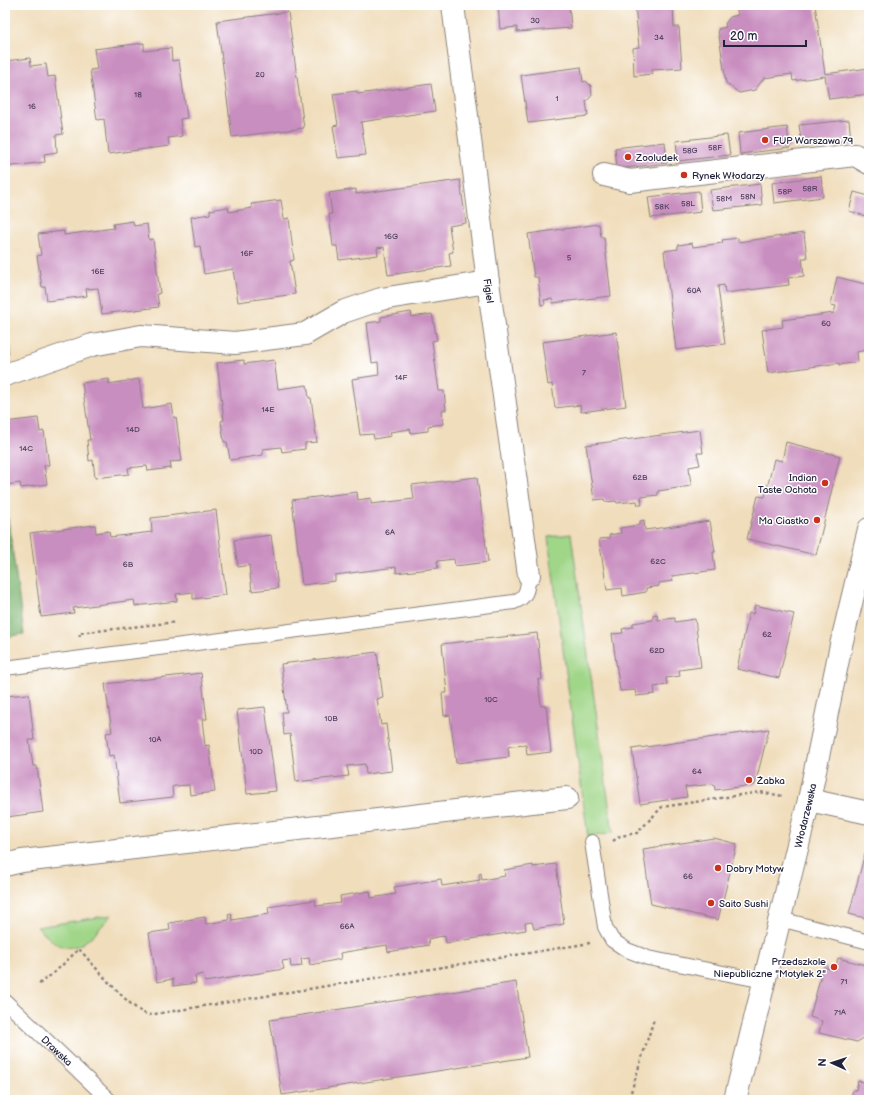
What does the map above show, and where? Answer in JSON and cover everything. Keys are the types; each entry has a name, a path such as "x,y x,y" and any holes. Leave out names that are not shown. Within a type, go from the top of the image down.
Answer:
{"street":[{"name":"Figiel","path":"453,5 488,282 529,575"},
{"path":"604,175 630,181 855,155 869,163"},
{"path":"5,375 92,345 141,336 235,343 305,334 343,312 381,299 488,282"},
{"name":"Włodarzewska","path":"735,1100 809,800 841,645 869,529"},
{"path":"5,865 38,859 567,798"},
{"path":"809,800 869,814"}],"lane":[{"path":"5,668 514,602 521,600 524,596 527,590 529,575"},
{"path":"592,842 605,927 612,940 627,950 648,958 764,981"},
{"path":"780,919 869,942"},
{"name":"Drawska","path":"5,1002 109,1100"}],"path":[{"path":"614,841 620,836 637,833 662,807 760,792 784,796"},
{"path":"39,984 56,971 79,949 129,1003 143,1014 149,1015 569,947"},
{"path":"631,1092 654,1019"}],"green space":[{"path":"5,518 8,518 24,634 5,637"},
{"path":"571,534 613,833 588,837 548,537"},
{"path":"112,915 92,936 77,946 60,946 37,927"}],"building":[{"path":"498,5 569,5 571,28 517,32 517,27 500,29"},
{"path":"635,5 673,5 674,27 679,27 682,68 652,70 652,74 634,76 633,48 639,47"},
{"path":"749,5 815,5 825,74 869,68 869,94 829,99 825,76 793,81 792,74 764,78 755,90 739,93 726,83 718,29 726,27 725,24 730,17 738,15 736,7"},
{"path":"288,12 304,128 232,137 217,21"},
{"path":"144,43 144,51 171,48 172,61 179,60 187,118 180,119 182,136 168,138 169,146 108,154 104,119 97,120 90,70 97,69 94,49"},
{"path":"30,58 31,66 46,64 48,77 55,76 63,134 56,135 57,152 44,154 45,162 5,167 5,61"},
{"path":"581,67 583,82 586,81 591,86 592,95 586,101 588,116 528,123 521,75"},
{"path":"431,84 435,111 361,122 366,155 338,158 333,126 338,125 333,94 357,91 358,94"},
{"path":"849,120 851,140 802,146 799,125"},
{"path":"787,127 790,148 740,154 738,133"},
{"path":"727,135 730,155 678,161 676,141"},
{"path":"665,142 667,163 617,169 615,148"},
{"path":"821,176 823,197 774,203 772,183"},
{"path":"460,180 466,223 449,226 453,252 449,253 451,266 388,275 384,247 377,248 378,255 339,260 337,246 333,246 329,214 332,214 329,193 356,189 356,194"},
{"path":"760,184 762,205 713,210 710,190"},
{"path":"699,191 701,212 651,218 648,197"},
{"path":"854,192 869,196 869,217 849,211"},
{"path":"281,200 284,219 289,218 294,260 290,261 295,294 238,302 233,269 204,274 200,246 195,247 191,217 210,214 210,210 228,207 229,212 252,208 251,204"},
{"path":"133,221 134,226 147,224 149,240 153,239 160,293 157,294 159,307 102,314 98,288 86,289 87,296 47,301 45,287 42,287 37,256 41,255 38,234 64,231 64,235 114,228 113,224"},
{"path":"599,224 601,237 604,237 611,296 553,303 552,299 544,300 545,304 541,305 538,277 534,277 528,234"},
{"path":"804,233 807,258 802,258 804,276 788,278 789,285 725,293 724,285 718,286 725,344 676,350 664,251 678,249 678,245 692,243 693,247 723,243 722,240 738,238 738,242"},
{"path":"837,277 869,285 869,341 867,350 857,352 858,362 839,365 839,363 768,373 762,330 783,327 782,320 834,313 836,306 831,305"},
{"path":"411,312 412,317 432,314 437,340 432,341 439,391 444,391 446,410 442,410 443,424 428,426 428,431 411,433 410,429 390,432 391,436 374,439 373,434 360,435 352,379 379,375 378,362 372,363 367,323 381,321 381,317"},
{"path":"6,331 9,354 5,354"},
{"path":"616,332 626,406 581,412 580,405 555,408 552,384 548,385 542,342"},
{"path":"244,360 244,364 274,360 278,389 307,385 309,398 311,398 317,442 305,443 305,449 282,452 281,447 263,449 263,455 230,460 227,442 224,442 221,421 224,420 217,363"},
{"path":"109,379 109,384 139,379 143,409 172,404 174,418 176,417 182,461 170,462 171,468 148,471 147,466 128,468 129,474 95,478 93,460 89,461 87,440 90,440 82,383"},
{"path":"38,418 40,432 44,431 49,465 44,465 47,484 21,488 20,483 5,485 5,422"},
{"path":"700,430 703,453 697,453 700,465 689,467 691,486 658,491 658,495 641,497 642,505 638,505 637,501 617,503 616,501 605,502 604,499 594,500 586,445"},
{"path":"786,442 840,456 816,555 747,539 758,496 765,497 774,459 782,461"},
{"path":"477,477 488,562 455,566 454,559 437,561 438,568 396,573 396,567 335,575 335,581 302,585 292,500 357,492 358,500 371,498 371,504 414,499 412,485"},
{"path":"216,510 226,595 193,599 193,592 176,594 177,601 135,606 134,600 73,608 74,613 41,617 30,533 95,525 96,533 109,531 110,537 152,532 151,518"},
{"path":"644,520 645,530 710,521 715,552 713,552 715,570 672,576 673,581 659,583 659,586 646,588 646,592 623,596 622,588 607,590 599,539 610,538 609,535 621,533 620,528 640,525 640,521"},
{"path":"271,535 278,588 252,591 249,565 238,567 234,540"},
{"path":"755,605 794,614 779,678 737,669 749,613 753,614"},
{"path":"657,614 658,620 675,618 675,622 695,619 701,667 679,670 680,676 666,678 667,685 654,687 655,694 636,696 635,690 620,691 612,634 623,633 622,629 633,627 633,623 653,620 653,615"},
{"path":"537,633 542,679 538,680 541,706 546,706 551,752 527,755 526,745 512,746 508,747 509,757 456,763 450,715 444,716 442,693 447,693 442,644"},
{"path":"377,652 383,698 377,699 381,725 386,724 392,771 366,774 365,764 347,766 349,776 296,782 290,734 284,735 282,712 287,712 281,664"},
{"path":"201,673 207,719 202,719 205,746 209,745 215,792 190,795 189,785 175,786 172,787 173,797 120,803 114,755 109,756 106,733 112,732 105,684"},
{"path":"29,694 34,740 29,740 33,766 37,766 43,812 7,817 5,806 5,696"},
{"path":"265,707 276,791 247,794 237,710"},
{"path":"769,729 755,785 715,790 714,784 685,787 687,797 640,804 632,749"},
{"path":"714,838 737,844 718,920 651,904 643,849"},
{"path":"865,853 869,854 869,919 849,914"},
{"path":"556,864 564,924 534,929 532,922 525,923 526,930 446,943 445,936 437,937 428,939 429,945 388,952 387,945 340,953 341,959 310,965 309,958 301,959 302,966 291,967 290,960 282,961 284,969 205,982 203,974 195,976 196,983 173,986 173,979 157,982 149,933 170,930 169,923 205,917 206,924 229,920 228,914 231,913 232,920 269,914 268,907 315,900 316,906 341,903 340,896 370,891 371,898 396,894 394,887 441,879 442,886 480,880 479,874 481,873 482,880 505,876 504,870 533,865 533,867"},
{"path":"838,958 869,966 869,1035 857,1042 819,1033 822,1021 810,1017 823,967 835,970"},
{"path":"516,982 528,1057 282,1095 270,1020"},
{"path":"858,1081 869,1083 869,1100 850,1100 853,1090 856,1090"}],"place":[{"name":"FUP Warszawa 79","path":"765,140"},
{"name":"Zooludek","path":"628,157"},
{"name":"Rynek Włodarzy","path":"684,175"},
{"name":"Indian Taste Ochota","path":"825,483"},
{"name":"Ma Ciastko","path":"817,520"},
{"name":"Żabka","path":"749,780"},
{"name":"Dobry Motyw","path":"718,868"},
{"name":"Saito Sushi","path":"711,903"},
{"name":"Przedszkole Niepubliczne \"Motylek 2\"","path":"834,967"}]}
